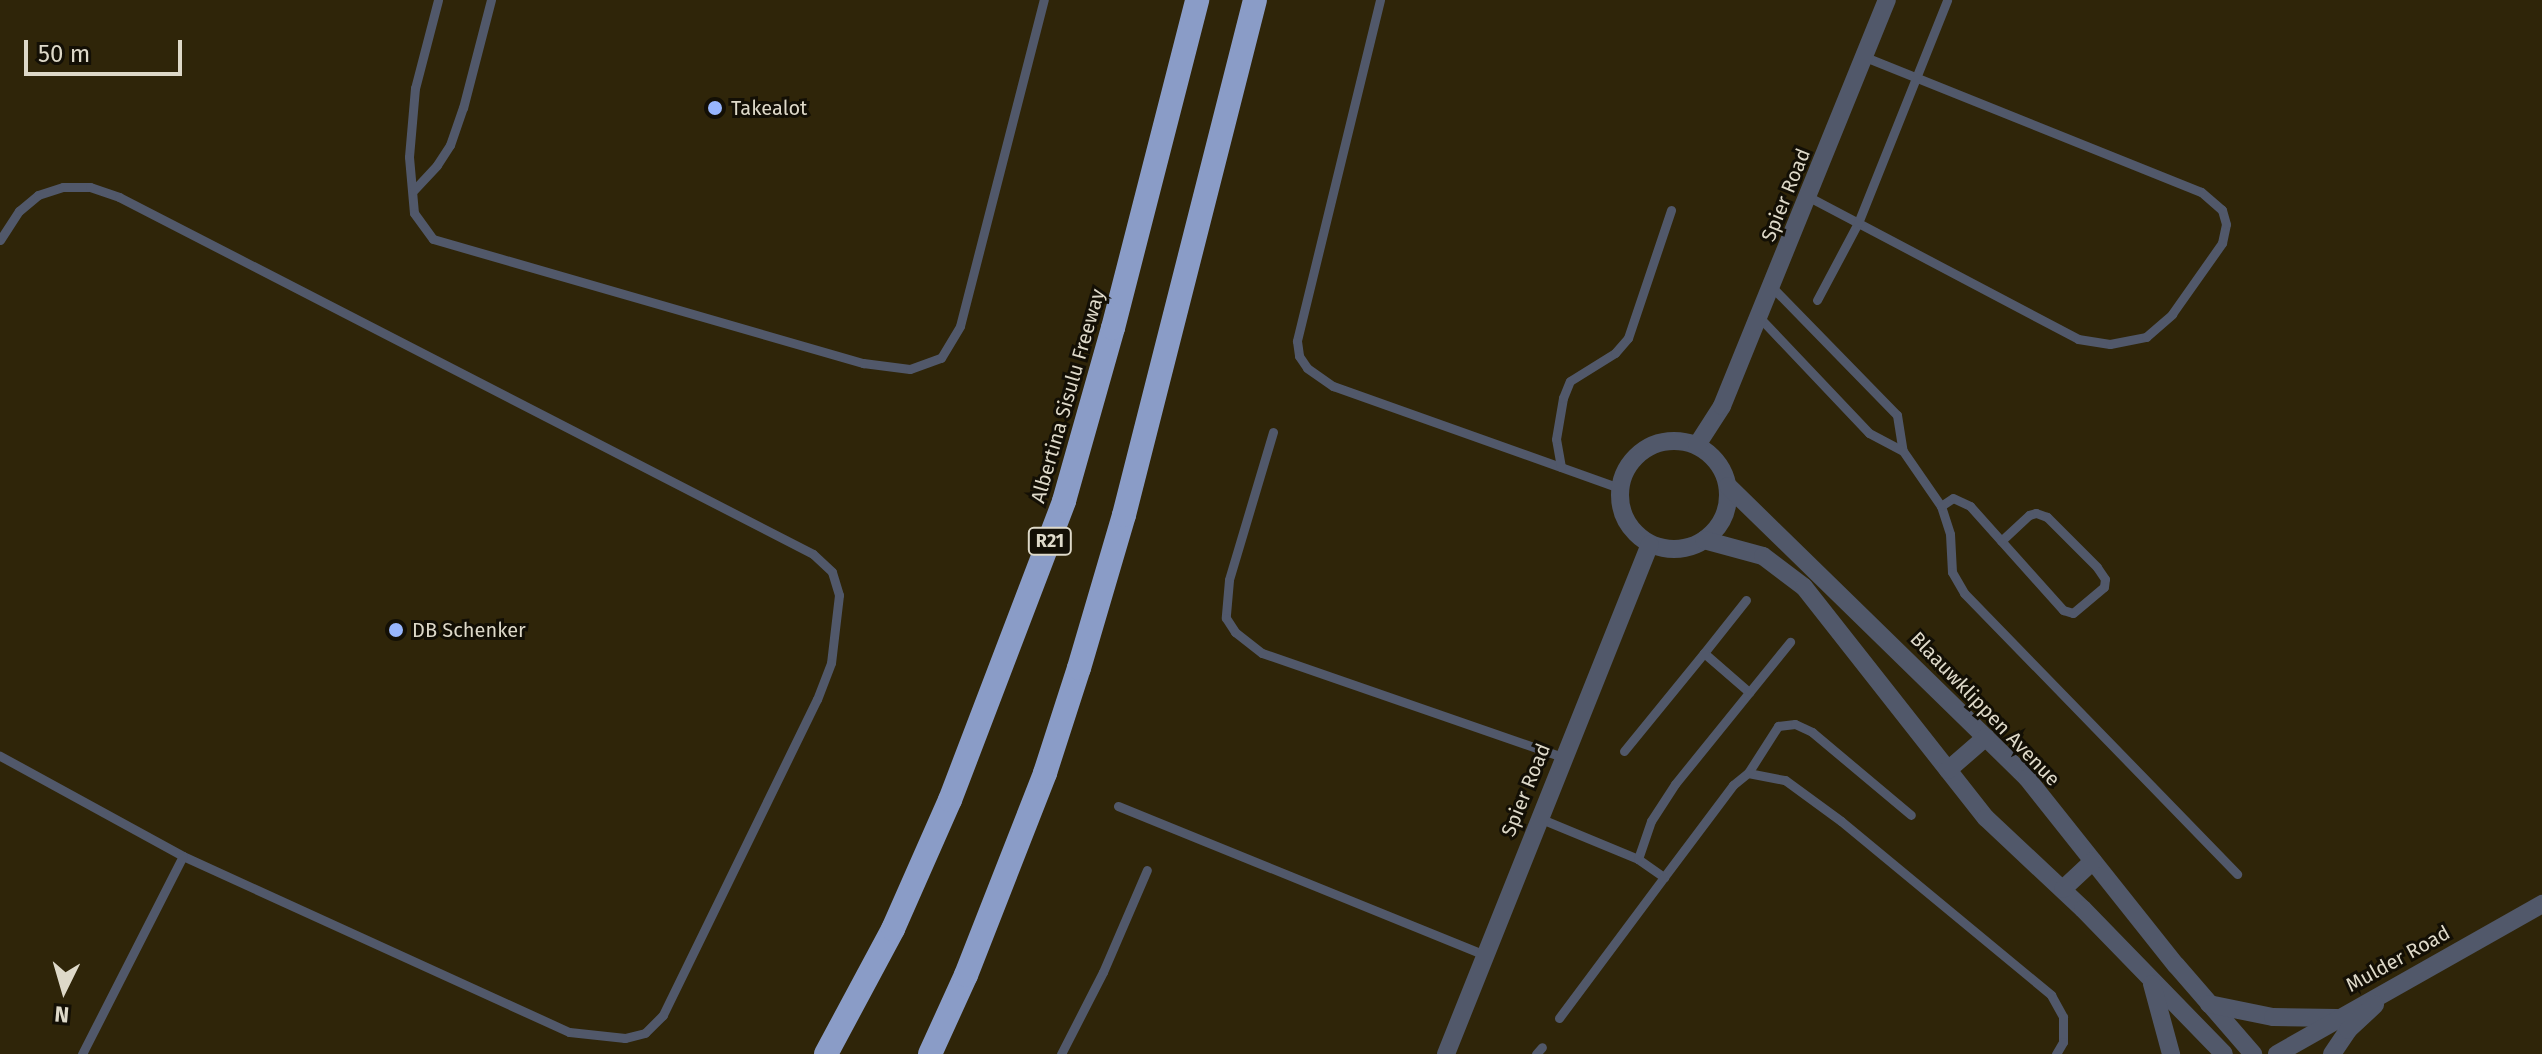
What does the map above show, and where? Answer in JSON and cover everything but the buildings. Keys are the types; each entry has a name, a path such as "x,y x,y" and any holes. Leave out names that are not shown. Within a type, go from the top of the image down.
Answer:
{"highway":[{"name":"Albertina Sisulu Freeway","path":"826,1054 893,929 950,800 1064,501 1117,313 1197,0"},
{"path":"930,1054 966,975 1045,773 1079,668 1128,500 1255,0"}],"street":[{"name":"Spier Road","path":"1697,445 1722,406 1887,0"},
{"path":"1680,441 1697,445 1712,455 1728,486 1724,516 1704,540 1678,549 1650,544 1626,521 1619,488 1629,464 1647,447 1680,441"},
{"name":"Blaauwklippen Avenue","path":"1728,486 2027,778 2253,1054"},
{"path":"1704,540 1763,556 1804,587 1986,818 2063,889 2224,1054"},
{"name":"Spier Road","path":"1446,1054 1562,757 1650,544"},
{"path":"1948,770 1986,737"},
{"path":"2063,889 2093,861"},
{"name":"Mulder Road","path":"2277,1054 2542,904"},
{"path":"2149,975 2170,1039 2171,1054"},
{"path":"2332,1054 2348,1030 2400,982"},
{"path":"2209,1004 2273,1017 2339,1018"}],"lane":[{"path":"438,0 415,88 410,146 414,213 422,228 449,247 888,369 928,365 941,358 960,326 1044,0"},
{"path":"413,191 437,165 450,145 463,108 491,0"},
{"path":"1380,0 1297,341 1299,356 1307,368 1333,386 1619,488"},
{"path":"1817,300 1858,223 1947,0"},
{"path":"1809,197 2078,339 2110,344 2146,337 2172,314 2222,243 2226,224 2222,210 2201,192 1865,57"},
{"path":"0,240 19,211 38,195 63,187 90,187 119,197 813,554 832,572 839,595 831,663 817,699 663,1015 645,1033 625,1038 569,1032 183,856 0,756"},
{"path":"1561,467 1556,439 1563,398 1570,381 1615,353 1628,338 1671,210"},
{"path":"1772,287 1897,415 1903,451 1941,506 1950,534 1952,572 1964,593 2237,874"},
{"path":"1759,317 1869,433 1903,451"},
{"path":"1273,432 1229,580 1226,618 1235,632 1262,653 1562,757"},
{"path":"1941,506 1953,498 1960,499 2063,610 2073,613 2104,587 2105,579 2097,567 2047,517 2036,513 2029,515 2001,541"},
{"path":"1624,751 1746,600"},
{"path":"1638,859 1651,821 1668,795 1790,642"},
{"path":"1704,653 1749,692"},
{"path":"1559,1018 1733,785 1748,773 1778,726 1795,724 1812,732 1911,815"},
{"path":"1748,773 1785,780 1841,821 2051,995 2063,1017 2063,1042 2056,1054"},
{"path":"1118,806 1485,955"},
{"path":"1539,818 1638,859 1664,877"},
{"path":"82,1054 183,856"},
{"path":"1061,1054 1103,972 1147,870"}],"place":[{"name":"Takealot","path":"715,108"},
{"name":"DB Schenker","path":"396,630"}]}
